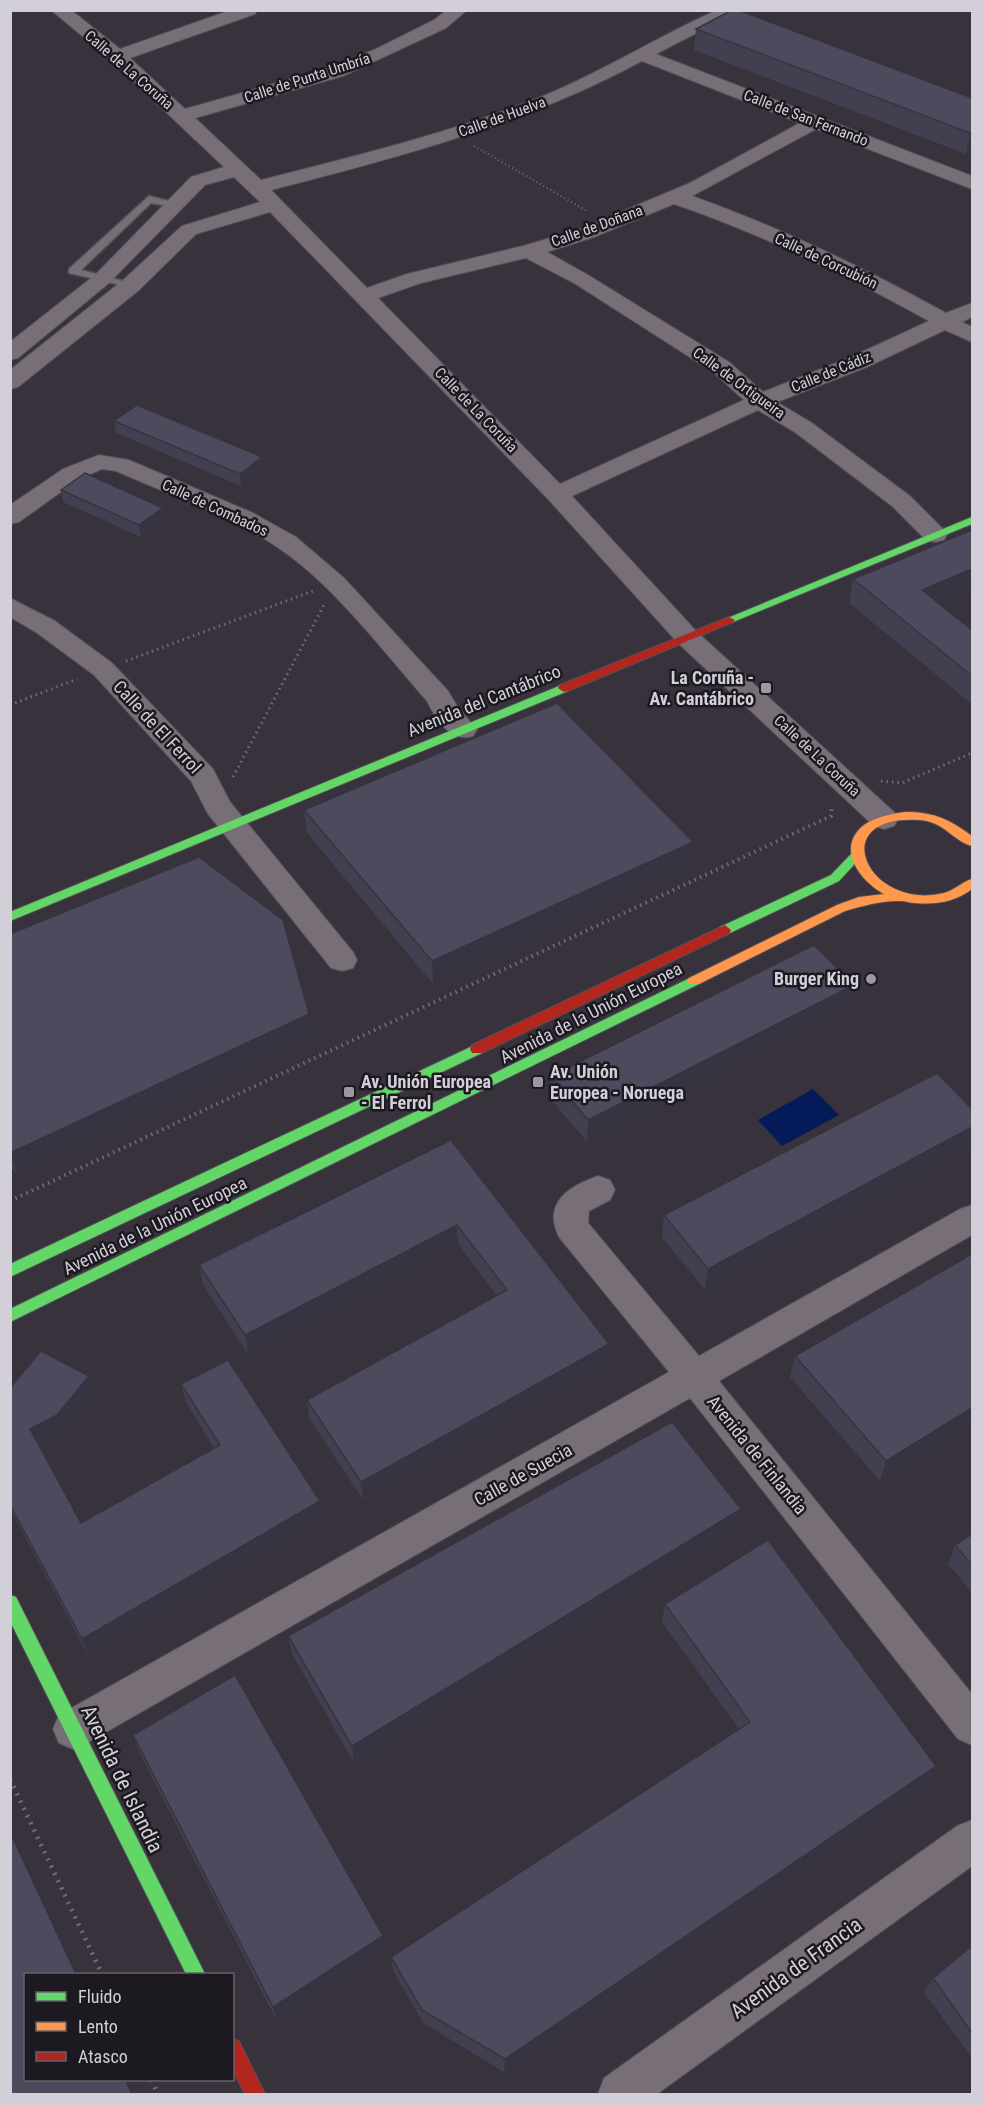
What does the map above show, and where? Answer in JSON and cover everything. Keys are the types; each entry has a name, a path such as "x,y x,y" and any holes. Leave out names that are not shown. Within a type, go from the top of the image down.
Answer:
{"main road":[{"name":"Avenida del Cantábrico","path":"10,917 225,816 463,730 972,520"},
{"path":"927,816 948,812"},
{"path":"971,887 939,900 919,900 901,896 879,886 864,872 857,855 859,840 868,828 884,819 904,814 927,816 947,822 964,832 972,842"},
{"name":"Avenida de la Unión Europea","path":"10,1271 835,878 857,855"},
{"name":"Avenida de la Unión Europea","path":"10,1316 468,1094 841,908 859,902 901,896"},
{"name":"Avenida de Islandia","path":"10,1603 195,1973"},
{"path":"234,2052 255,2094"}],"street":[{"name":"Calle de La Coruña","path":"59,10 117,56 236,170 257,187 557,494 687,637 884,819"},
{"path":"117,56 249,10"},
{"name":"Calle de Punta Umbría","path":"182,116 336,72 382,53 440,24 459,10"},
{"name":"Calle de Huelva","path":"257,187 454,135 552,99 733,10"},
{"name":"Calle de San Fernando","path":"640,54 972,183"},
{"name":"Calle de Doñana","path":"364,295 391,288 414,278 529,251 609,224 697,187 815,122"},
{"path":"10,353 102,279 198,181 236,170"},
{"name":"Calle de Corcubión","path":"674,197 726,215 796,247 948,321 972,336"},
{"path":"10,382 130,286 189,230 274,204"},
{"name":"Calle de Ortigueira","path":"529,251 582,279 721,367 735,382 760,401 804,428 901,501 935,535"},
{"name":"Calle de Cádiz","path":"557,494 760,401 972,309"},
{"name":"Calle de Combados","path":"10,517 71,474 99,462 121,465 244,518 287,542 335,583 439,697 445,710 463,730"},
{"name":"Calle de El Ferrol","path":"10,606 46,627 103,669 203,776 225,816 342,960"},
{"name":"Avenida de Finlandia","path":"598,1190 573,1204 571,1227 695,1377 972,1725"},
{"name":"Calle de Suecia","path":"73,1729 972,1219"},
{"name":"Avenida de Francia","path":"620,2094 972,1841"}],"lane":[{"path":"130,286 73,271 149,199 175,204"}],"path":[{"path":"454,135 609,224"},
{"path":"10,705 335,583"},
{"path":"225,816 335,583"},
{"path":"10,1201 831,816 834,794 863,779 902,783 972,753"},
{"path":"10,1779 102,1973"}],"shaded area":[{"path":"813,1089 839,1115 782,1146 758,1120"}],"building":[{"path":"732,10 738,10 972,98 972,131 970,133 696,29"},
{"path":"137,405 262,457 240,474 114,421"},
{"path":"85,473 163,508 139,525 61,490"},
{"path":"972,530 972,569 922,590 972,630 972,676 853,579"},
{"path":"557,703 693,842 432,961 304,810"},
{"path":"199,857 283,920 309,1014 10,1153 10,934"},
{"path":"814,945 854,985 588,1120 551,1076"},
{"path":"937,1073 972,1109 972,1127 708,1269 664,1215"},
{"path":"451,1140 609,1344 361,1482 307,1400 507,1290 457,1225 245,1335 199,1265"},
{"path":"972,1254 972,1408 886,1461 795,1356"},
{"path":"41,1351 89,1376 57,1415 30,1429 81,1523 220,1445 181,1384 228,1360 320,1501 82,1639 10,1505 10,1388"},
{"path":"672,1422 741,1509 352,1746 288,1636"},
{"path":"972,1534 972,1565 955,1545"},
{"path":"768,1540 936,1766 505,2059 422,2010 391,1957 750,1722 665,1604"},
{"path":"235,1675 383,1936 273,2007 133,1735"},
{"path":"10,1832 76,1973 24,1973 24,2081 126,2081 132,2094 10,2094"},
{"path":"972,1946 972,2033 933,1978"}],"traffic: fast":[{"path":"729,620 972,520"},
{"path":"10,917 564,688"},
{"path":"725,930 835,878 857,855"},
{"path":"10,1316 694,981"},
{"path":"10,1271 477,1049"},
{"path":"10,1603 195,1973"}],"traffic: slow":[{"path":"972,842 957,830 940,821 928,817 905,816 879,822 869,828 861,836 857,846 858,859 865,873 877,885 892,893 927,900 944,898 960,892 972,883"},
{"path":"694,981 841,908 859,902 901,896"}],"traffic: jam":[{"path":"564,688 729,620"},
{"path":"477,1049 725,930"},
{"path":"234,2052 255,2094"}],"place":[{"name":"La Coruña - Av. Cantábrico","path":"766,688"},
{"name":"Burger King","path":"871,979"},
{"name":"Av. Unión Europea - Noruega","path":"538,1082"},
{"name":"Av. Unión Europea - El Ferrol","path":"349,1092"}]}
